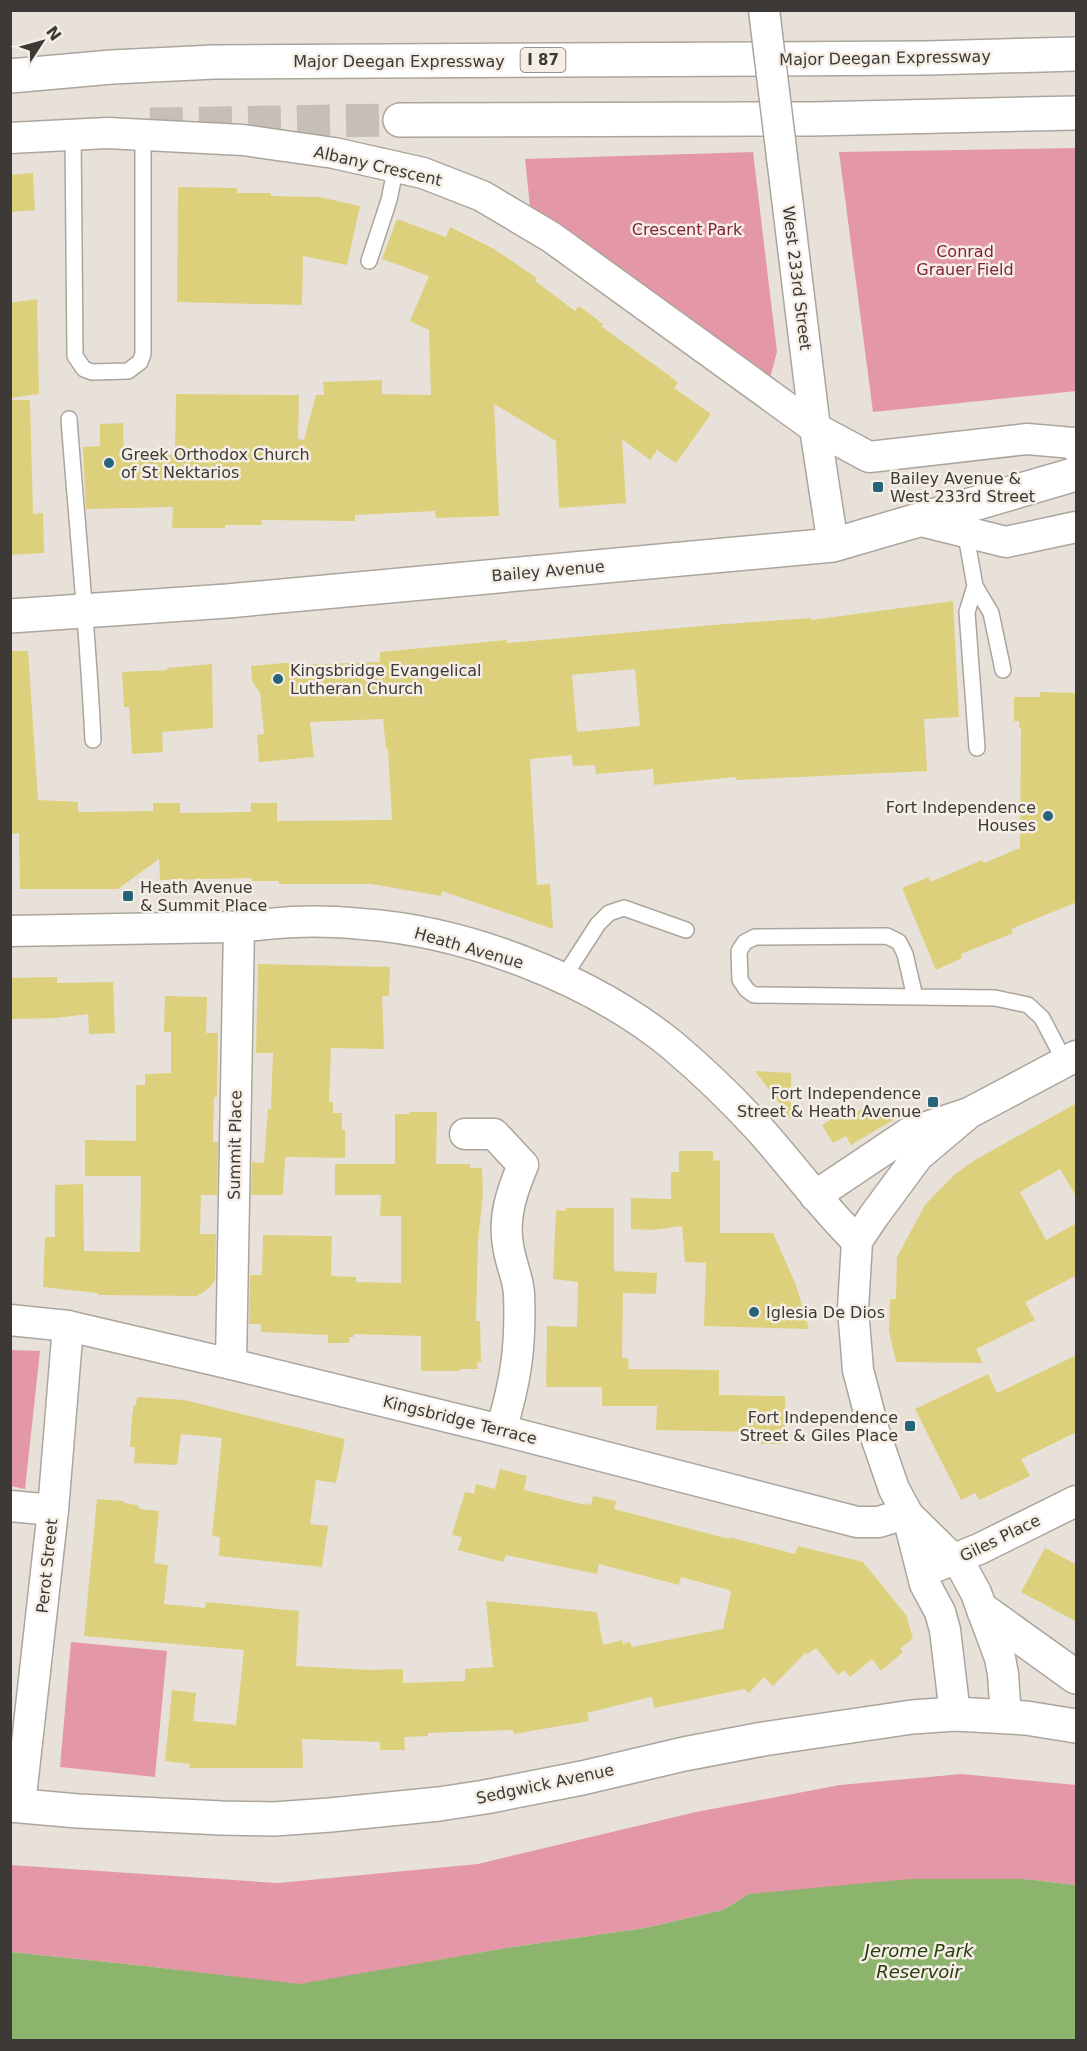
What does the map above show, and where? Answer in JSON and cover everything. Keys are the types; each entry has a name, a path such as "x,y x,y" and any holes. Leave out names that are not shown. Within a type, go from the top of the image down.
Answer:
{"main road":[{"name":"Major Deegan Expressway","path":"10,76 112,66 214,62 928,58 1077,54"},
{"path":"400,120 859,118 1077,113"},
{"name":"Bailey Avenue","path":"10,616 239,600 833,545 921,521 964,521 1077,474"},
{"path":"984,1611 1077,1677"},
{"name":"Sedgwick Avenue","path":"15,1805 78,1811 222,1818 274,1819 330,1815 485,1797 722,1747 912,1717 955,1714 1006,1717 1077,1726"}],"street":[{"name":"West 233rd Street","path":"764,10 815,428 833,545"},
{"name":"Albany Crescent","path":"10,138 143,134 243,140 334,153 396,166 451,183 482,196 533,225 591,264 815,428"},
{"path":"815,428 869,456 1027,439 1072,442 1077,447"},
{"path":"964,521 1006,542 1077,526"},
{"name":"Heath Avenue","path":"10,931 239,926 296,922 364,924 425,933 506,955 563,978 621,1010 678,1050 716,1084 763,1133 814,1196 857,1240"},
{"name":"Summit Place","path":"231,1364 239,926"},
{"path":"814,1196 909,1133 969,1113 1071,1059"},
{"path":"955,1714 945,1630 940,1612 926,1584 907,1513 894,1489 880,1452 858,1370 853,1310 857,1240 918,1156 969,1113"},
{"path":"465,1134 494,1134 523,1165 513,1189 507,1215 507,1245 519,1291 520,1340 513,1388 501,1430"},
{"name":"Kingsbridge Terrace","path":"10,1320 68,1326 231,1364 857,1521 879,1522 907,1513"},
{"name":"Perot Street","path":"15,1805 53,1510 68,1326"},
{"name":"Giles Place","path":"922,1570 953,1560 1077,1501"},
{"path":"10,1506 53,1510"},
{"path":"907,1513 963,1569 970,1580 984,1611 1003,1674 1006,1717"}],"lane":[{"path":"73,135 75,356 84,369 92,372 128,371 140,362 143,354 143,134"},
{"path":"369,261 389,200 396,166"},
{"path":"69,419 90,660 93,740"},
{"path":"964,521 975,586 992,613 1003,670"},
{"path":"975,586 967,612 978,748"},
{"path":"563,978 598,924 609,913 624,908 686,930"},
{"path":"915,997 905,954 899,942 887,936 755,938 745,942 739,951 740,980 754,995 995,998 1028,1005 1042,1018 1071,1059"}],"green space":[{"name":"Conrad Grauer Field","path":"1076,148 1076,391 873,412 839,152"},
{"name":"Crescent Park","path":"753,152 777,352 770,378 530,207 525,159"},
{"path":"11,1350 40,1351 25,1489 11,1486"},
{"path":"71,1642 167,1651 155,1777 60,1767"},
{"path":"962,1774 1076,1785 1076,1885 1024,1879 749,1894 723,1910 645,1928 507,1948 299,1985 11,1952 10,1865 278,1883 478,1864 696,1812 840,1785"}],"water":[{"name":"Jerome Park Reservoir","path":"910,1879 1024,1879 1076,1885 1076,2040 11,2040 11,1952 299,1984 507,1948 645,1928 723,1910 749,1894"}],"building":[{"path":"33,173 35,210 10,212 10,175"},
{"path":"178,187 237,188 237,193 319,197 360,206 347,265 303,256 302,305 177,302"},
{"path":"397,219 446,237 450,227 494,249 537,278 535,281 575,311 579,306 603,324 601,326 678,382 674,388 711,414 676,463 657,450 650,460 622,439 626,503 559,508 556,441 494,404 499,516 436,518 435,511 355,515 355,521 261,520 262,525 172,528 173,507 86,509 83,447 100,446 100,424 123,423 124,455 175,455 176,394 299,395 298,439 304,440 316,395 324,395 323,382 382,380 382,394 431,395 429,330 410,321 429,276 382,259"},
{"path":"37,299 39,394 10,398 10,303"},
{"path":"10,400 30,400 33,514 43,513 44,553 10,555"},
{"path":"953,601 959,717 924,719 927,771 736,780 736,777 654,785 653,769 596,774 595,765 573,766 572,755 530,759 537,885 550,884 553,929 442,891 441,896 371,884 279,884 279,881 252,881 252,878 160,880 159,859 118,889 20,889 19,833 10,834 10,651 28,651 38,800 78,802 78,812 153,811 153,803 180,803 180,813 251,812 251,803 277,803 277,821 392,820 388,749 386,749 383,719 310,722 314,757 259,762 257,735 264,734 260,693 252,681 251,666 295,662 295,665 380,662 380,652 507,640 507,643 713,625 811,618 811,620","holes":["635,669 640,726 577,732 572,675"]},
{"path":"212,664 213,728 162,732 163,752 132,754 129,707 124,707 122,672 167,670 167,668"},
{"name":"Fort Independence Houses","path":"1040,692 1077,693 1077,902 1011,929 1013,933 961,954 962,958 936,970 902,888 929,877 930,882 982,860 984,863 1020,848 1021,728 1019,728 1019,721 1014,721 1014,697 1040,697"},
{"path":"258,964 390,967 389,996 382,996 384,1049 331,1048 329,1102 333,1102 333,1113 342,1113 342,1130 345,1130 345,1158 285,1157 283,1195 251,1195 252,1162 264,1163 268,1109 271,1109 273,1053 256,1053"},
{"path":"57,977 57,983 113,982 115,1033 89,1034 88,1014 56,1018 10,1019 10,978"},
{"path":"165,996 207,997 206,1033 218,1033 217,1097 214,1097 213,1142 218,1142 217,1195 201,1195 200,1234 216,1234 215,1280 208,1289 197,1296 98,1295 98,1293 43,1287 45,1237 55,1237 55,1185 83,1184 84,1251 140,1252 141,1176 85,1176 85,1140 136,1141 136,1085 145,1085 145,1074 171,1073 171,1032 164,1032"},
{"path":"755,1071 791,1073 791,1119"},
{"path":"1077,1103 1077,1198 1060,1169 1020,1192 1046,1240 1077,1223 1077,1275 1025,1302 1035,1320 976,1349 983,1363 896,1362 889,1331 890,1299 896,1299 897,1257 925,1205 954,1175 975,1160"},
{"path":"865,1107 915,1107 851,1145 846,1136 833,1143 822,1125 850,1108 853,1114"},
{"path":"409,1112 437,1112 436,1164 470,1164 470,1168 482,1168 483,1194 478,1240 476,1321 480,1321 481,1362 477,1362 478,1369 421,1371 421,1336 354,1334 354,1337 350,1337 349,1343 328,1343 328,1335 261,1332 261,1324 249,1324 250,1275 262,1275 263,1235 332,1236 331,1276 356,1277 356,1282 401,1283 401,1216 380,1216 381,1195 335,1195 335,1164 395,1164 395,1114 409,1114"},
{"path":"679,1151 713,1151 713,1161 720,1160 720,1233 773,1233 796,1285 809,1329 704,1326 706,1263 685,1262 682,1226 653,1230 631,1229 631,1198 671,1199 671,1172 679,1172"},
{"path":"566,1208 614,1208 614,1271 657,1273 656,1294 623,1293 622,1358 628,1358 629,1369 719,1370 719,1395 785,1396 785,1439 782,1439 782,1444 759,1444 757,1432 656,1430 657,1406 602,1406 602,1387 546,1387 547,1326 577,1327 578,1282 553,1279 556,1210 566,1211"},
{"path":"1077,1355 1077,1432 1021,1459 1030,1476 979,1500 975,1493 961,1500 915,1409 988,1374 997,1393"},
{"path":"137,1397 184,1400 345,1439 336,1483 316,1480 310,1524 328,1526 322,1567 219,1556 220,1537 212,1536 222,1438 181,1434 177,1465 134,1463 135,1447 130,1447 132,1418"},
{"path":"500,1469 527,1476 524,1490 585,1505 585,1503 591,1505 593,1496 616,1501 614,1509 729,1539 729,1537 795,1554 798,1546 863,1562 906,1615 913,1638 900,1649 903,1652 881,1671 872,1659 850,1677 844,1670 838,1675 816,1648 808,1654 806,1652 773,1686 764,1677 749,1693 744,1689 654,1708 652,1697 650,1697 587,1713 589,1721 514,1734 513,1730 428,1733 428,1736 404,1737 405,1750 380,1750 380,1742 302,1739 303,1768 189,1768 190,1764 165,1761 172,1690 196,1693 193,1721 236,1725 244,1650 84,1636 97,1499 124,1501 124,1503 137,1505 140,1509 159,1511 154,1563 168,1565 164,1604 205,1608 206,1602 299,1611 296,1666 369,1670 403,1669 403,1683 465,1681 465,1669 493,1667 486,1601 597,1612 603,1645 622,1640 623,1644 630,1642 632,1647 723,1629 731,1592 726,1589 681,1577 679,1585 599,1564 597,1574 506,1555 503,1562 458,1550 462,1537 452,1535 465,1492 474,1494 476,1484 495,1489"},
{"path":"1045,1548 1077,1565 1077,1622 1021,1592"}],"tunnel":[{"path":"150,124 400,120"}],"place":[{"name":"Greek Orthodox Church of St Nektarios","path":"109,463"},
{"name":"Bailey Avenue & West 233rd Street","path":"878,487"},
{"name":"Kingsbridge Evangelical Lutheran Church","path":"278,679"},
{"name":"Fort Independence Houses","path":"1048,816"},
{"name":"Heath Avenue & Summit Place","path":"128,896"},
{"name":"Fort Independence Street & Heath Avenue","path":"933,1102"},
{"name":"Iglesia De Dios","path":"754,1312"},
{"name":"Fort Independence Street & Giles Place","path":"910,1426"}]}
